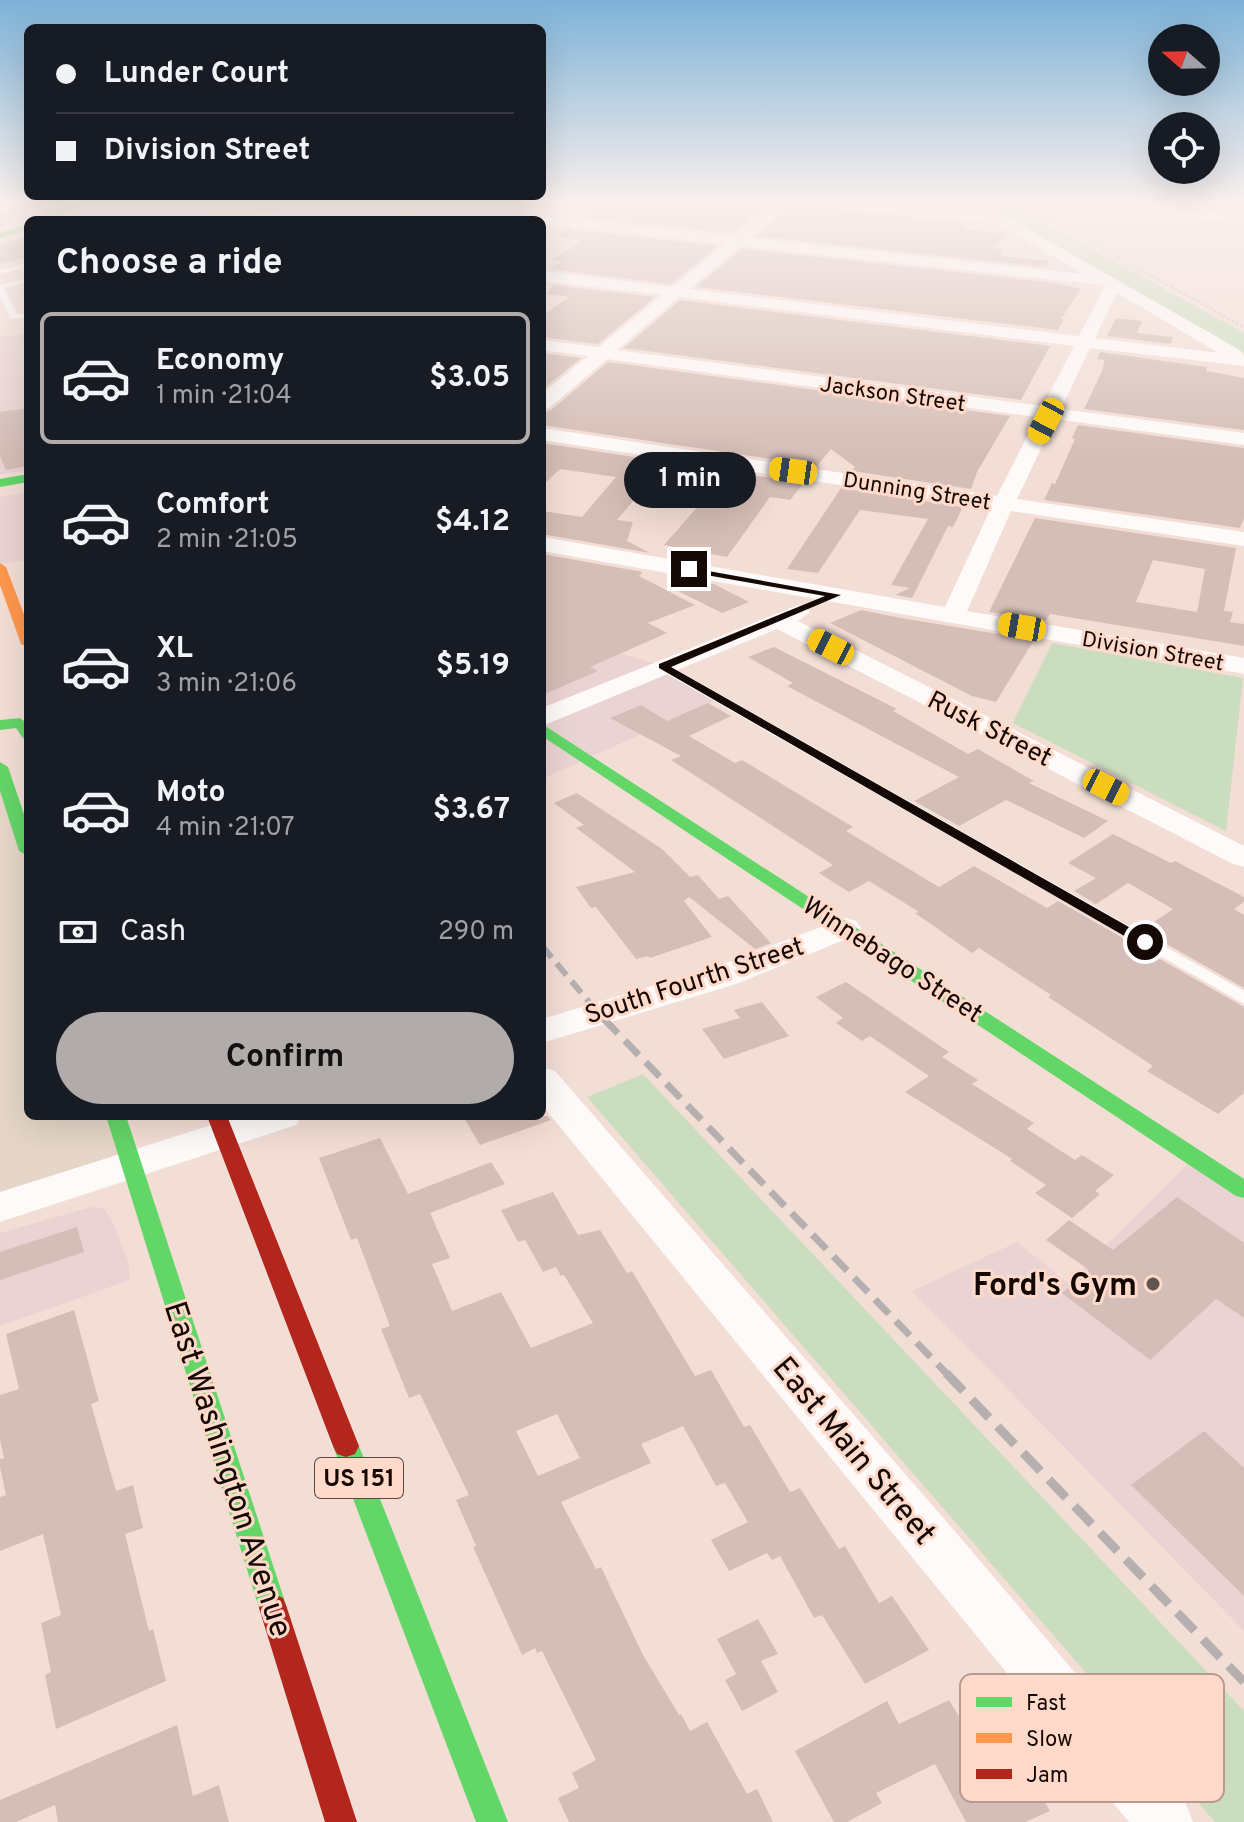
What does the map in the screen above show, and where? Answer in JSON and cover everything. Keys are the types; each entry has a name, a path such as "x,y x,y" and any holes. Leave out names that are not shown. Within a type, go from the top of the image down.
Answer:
{"main road":[{"path":"0,483 24,479"},
{"path":"0,567 21,601"},
{"path":"0,725 20,723 24,729"},
{"name":"Winnebago Street","path":"546,732 1241,1184"},
{"path":"0,767 24,839"},
{"name":"East Washington Avenue","path":"117,1120 341,1822"},
{"name":"US 151","path":"221,1125 492,1822"}],"street":[{"path":"632,287 1244,360"},
{"path":"546,401 679,287"},
{"path":"953,615 1004,503 1085,342 1107,287"},
{"path":"1116,287 1244,360"},
{"name":"Jackson Street","path":"546,346 1244,439"},
{"name":"Dunning Street","path":"546,435 1244,539"},
{"name":"Division Street","path":"546,545 1244,666"},
{"path":"546,716 836,595"},
{"name":"Rusk Street","path":"778,620 1244,858"},
{"name":"South Fourth Street","path":"546,1030 724,976 845,928"},
{"name":"East Main Street","path":"546,1085 1043,1674"},
{"path":"0,1207 132,1164 221,1125 255,1120"},
{"name":"East Main Street","path":"1148,1802 1165,1822"}],"lane":[{"path":"0,287 14,317 24,316"},
{"path":"663,666 1244,998"}],"path":[{"path":"1171,287 1244,327"}],"shaded area":[{"path":"24,334 24,471 0,474 0,337"},
{"path":"24,493 24,561 0,564 0,497"},
{"path":"591,645 663,666 721,698 546,777 546,664"},
{"path":"0,767 24,839 24,1120 117,1120 132,1164 0,1207"},
{"path":"1195,1157 1244,1177 1244,1631 912,1291 1017,1242 1068,1283"},
{"path":"91,1207 104,1209 111,1218 128,1261 130,1280 0,1326 0,1233"}],"green space":[{"path":"1127,287 1161,287 1244,333 1244,353"},
{"path":"1052,643 1243,678 1226,831 1013,723"},
{"path":"643,1074 1209,1674 1087,1674 587,1097"},
{"path":"1224,1690 1244,1711 1244,1822 1215,1822 1198,1802 1224,1802"}],"building":[{"path":"552,287 571,287 655,297 598,344 546,338 546,313 569,297 546,294"},
{"path":"696,287 1081,289 1061,319 1064,319 1058,330"},
{"path":"680,300 1050,346 1021,400 624,348"},
{"path":"1116,318 1142,321 1137,333 1173,337 1171,344 1107,336"},
{"path":"1100,352 1207,367 1206,371 1244,378 1244,430 1084,409 1103,369 1104,360 1097,359"},
{"path":"546,354 581,358 546,387"},
{"path":"608,362 1010,416 977,472 971,489 852,471 855,467 831,449 817,466 546,426 546,412"},
{"path":"24,409 24,467 6,470 0,456 0,412"},
{"path":"1078,425 1244,448 1244,518 1240,528 1044,500 1052,483 1055,484"},
{"path":"546,444 804,483 790,500 770,497 727,557 664,545 715,487 651,480 617,520 633,522 627,541 650,553 546,535 546,512 582,517 616,477 560,469 546,482"},
{"path":"841,488 963,507 953,527 948,526 912,598 895,595 910,588 891,585 928,519 860,510 818,573 787,569"},
{"path":"1035,518 1236,548 1224,611 1233,612 1230,622 1244,624 1244,646 1050,614 1046,621 989,612","holes":["1153,560 1205,569 1197,612 1136,602"]},
{"path":"546,555 643,572 639,576 695,605 648,623 667,633 590,667 598,671 546,693"},
{"path":"700,582 714,584 749,602 722,613 678,591"},
{"path":"861,610 1034,640 996,702 972,696 830,623"},
{"path":"774,647 897,709 893,711 968,754 978,749 1034,781 1029,783 1108,821 1084,838 1006,800 959,826 914,801 959,777 787,686 793,683 748,657"},
{"path":"708,703 731,716 689,736 735,763 742,760 853,827 846,831 939,887 974,866 1047,908 1058,901 1244,1007 1244,1093 1218,1114 1147,1071 1153,1066 1048,997 1051,995 979,948 972,953 915,913 919,912 869,881 849,892 819,873 833,865 671,760 681,756 610,718 641,705 667,721"},
{"path":"577,793 662,849 690,877 698,875 719,899 728,896 771,943 755,949 689,897 684,901 712,937 650,958 636,959 596,907 591,908 576,887 635,872 576,828 584,825 554,803"},
{"path":"1113,834 1171,863 1175,861 1244,897 1244,902 1234,909 1244,915 1244,988 1142,930 1173,909 1128,883 1096,904 1074,891 1096,878 1068,863"},
{"path":"846,982 949,1052 942,1057 978,1080 972,1084 1034,1123 1027,1129 1075,1160 1082,1155 1114,1175 1095,1191 1100,1194 1072,1218 1035,1193 1046,1185 1010,1161 1012,1159 905,1092 929,1076 870,1036 862,1041 836,1023 843,1018 816,997"},
{"path":"762,1002 789,1036 724,1059 702,1029 740,1018 734,1010"},
{"path":"547,1116 551,1120 480,1145 465,1120 546,1120"},
{"path":"380,1138 408,1194 491,1162 505,1184 430,1213 450,1258 432,1264 452,1311 501,1292 531,1348 593,1323 564,1275 561,1276 556,1267 543,1272 525,1240 518,1242 501,1210 553,1192 578,1235 600,1230 627,1273 632,1271 695,1376 711,1370 744,1427 750,1425 790,1492 800,1488 839,1549 845,1546 879,1603 892,1596 929,1650 865,1684 822,1615 814,1618 780,1556 772,1560 767,1553 729,1571 711,1540 748,1522 725,1483 716,1486 683,1426 641,1444 651,1463 561,1502 596,1569 601,1567 643,1655 679,1715 690,1731 707,1722 747,1794 757,1789 773,1822 569,1822 558,1798 579,1788 572,1773 596,1760 542,1651 537,1653 535,1648 522,1655 473,1547 476,1546 456,1500 469,1495 420,1394 409,1398 381,1329 390,1326 357,1238 351,1240 319,1158","holes":["557,1414 580,1458 538,1476 516,1431"]},
{"name":"Ford's Gym","path":"1177,1197 1244,1243 1244,1318 1216,1299 1150,1360 1062,1293 1089,1270 1046,1240 1069,1220 1113,1250"},
{"path":"77,1227 84,1252 0,1280 0,1252"},
{"path":"74,1310 99,1401 91,1404 116,1491 133,1485 143,1528 125,1534 149,1631 153,1629 166,1681 56,1729 45,1675 51,1672 41,1623 61,1615 43,1534 0,1551 0,1497 6,1495 0,1467 0,1459 4,1458 0,1440 0,1395 19,1389 6,1334"},
{"path":"1204,1431 1244,1468 1244,1596 1131,1485"},
{"path":"758,1619 778,1654 761,1661 778,1692 742,1711 725,1680 736,1674 717,1639"},
{"path":"949,1700 960,1718 960,1802 1045,1802 1050,1811 1025,1822 966,1822 935,1764 876,1793 882,1803 847,1822 834,1822 795,1751 887,1701 899,1724"},
{"path":"177,1725 193,1796 219,1785 229,1822 58,1822 55,1805 16,1822 0,1822 0,1800"}],"railway":[{"path":"546,951 605,1021"},
{"path":"604,1019 948,1375"},
{"path":"946,1373 1244,1682"}],"traffic: fast":[{"path":"0,483 24,479"},
{"path":"0,725 20,723 24,729"},
{"path":"546,732 1244,1190"},
{"path":"0,767 24,839"},
{"path":"117,1120 273,1608"},
{"path":"346,1446 492,1822"}],"traffic: slow":[{"path":"0,567 24,633"}],"traffic: jam":[{"path":"219,1120 346,1446"},
{"path":"273,1608 341,1822"}],"place":[{"name":"Ford's Gym","path":"1153,1284"}],"route":[{"path":"689,569 836,595 663,666 1145,942"}]}
